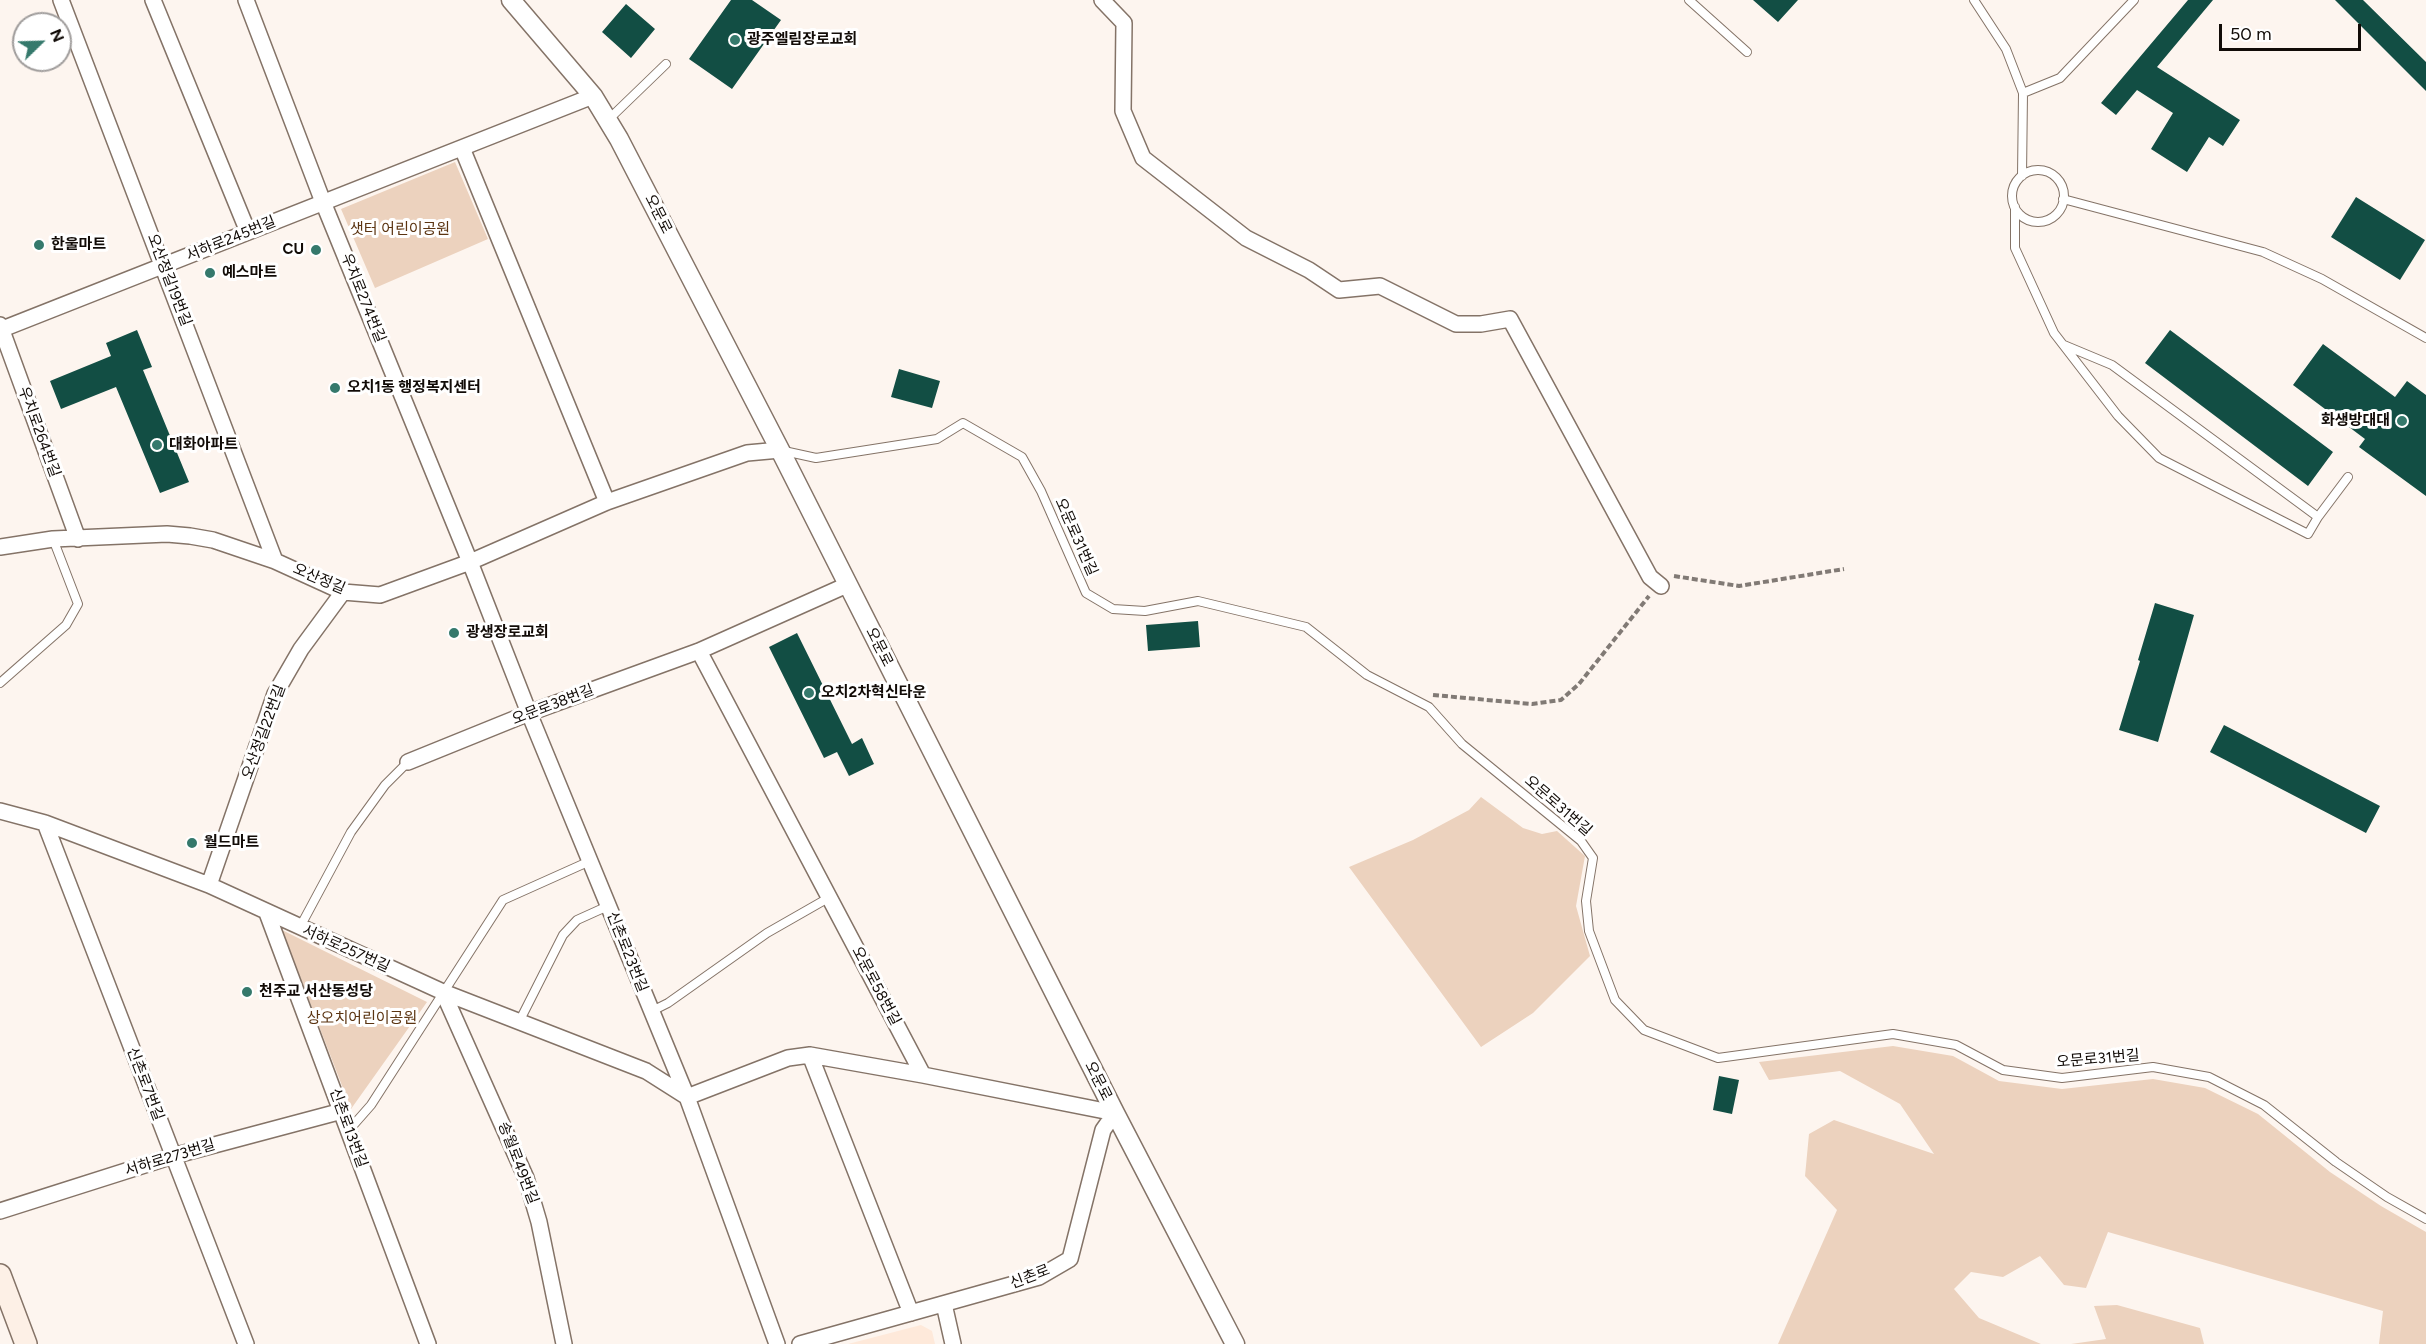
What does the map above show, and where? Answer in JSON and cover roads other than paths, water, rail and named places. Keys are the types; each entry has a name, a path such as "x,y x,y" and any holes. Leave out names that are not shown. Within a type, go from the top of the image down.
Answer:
{"main road":[{"path":"0,1275 26,1344"}],"street":[{"name":"오산정길19번길","path":"61,0 275,561"},
{"path":"153,0 248,232"},
{"name":"우치로274번길","path":"246,0 324,202 471,562"},
{"name":"오문로","path":"511,0 593,96 608,120 780,450 1114,1113 1236,1344"},
{"path":"1102,0 1124,23 1123,111 1143,158 1181,190 1246,238 1309,270 1339,290 1380,286 1456,324 1481,324 1510,319 1650,577 1661,586"},
{"name":"서하로245번길","path":"1,328 593,96"},
{"path":"462,148 607,501"},
{"name":"우치로264번길","path":"1,328 78,539"},
{"name":"오산정길","path":"0,547 53,539 167,534 190,536 213,540 275,561 343,592 380,595 471,562 607,501 747,453 780,450"},
{"name":"신촌로23번길","path":"471,562 529,713 687,1097 777,1344"},
{"name":"오문로38번길","path":"408,762 529,713 699,651 847,585"},
{"name":"오산정길22번길","path":"209,885 275,694 301,649 343,592"},
{"path":"699,651 830,897"},
{"name":"서하로257번길","path":"0,811 45,823 209,885 443,992 646,1071 687,1097"},
{"name":"신촌로7번길","path":"45,823 246,1344"},
{"name":"오문로58번길","path":"830,897 923,1075"},
{"name":"신촌로13번길","path":"267,913 428,1344"},
{"name":"송월로49번길","path":"443,992 526,1178 539,1222 564,1344"},
{"path":"687,1097 788,1058 810,1055 1114,1113"},
{"path":"810,1055 911,1313"},
{"name":"서하로273번길","path":"0,1211 172,1156 342,1111"},
{"name":"신촌로","path":"800,1344 1039,1277 1070,1259 1103,1130 1114,1113"},
{"path":"944,1304 953,1344"}],"lane":[{"path":"1689,0 1747,52"},
{"path":"1974,0 2006,49 2023,93 2022,176 2013,190 2015,248 2054,333 2118,416 2159,458 2308,534 2318,516 2348,477"},
{"path":"2023,93 2060,78 2133,0"},
{"path":"608,120 666,64"},
{"path":"2015,207 2027,220 2043,221 2057,214 2063,199 2060,183 2048,172 2039,170 2022,176"},
{"path":"2063,199 2263,252 2322,279 2426,338"},
{"path":"2063,345 2112,364 2318,516"},
{"name":"오문로31번길","path":"780,450 816,458 937,439 963,423 1022,457 1041,491 1086,593 1113,609 1145,611 1198,601 1306,627 1367,675 1429,707 1462,744 1581,841 1593,858 1586,902 1589,931 1615,1000 1644,1030 1718,1058 1893,1034 1956,1045 2003,1070 2062,1078 2153,1067 2209,1077 2264,1105 2336,1162 2387,1197 2426,1219"},
{"path":"0,683 66,625 78,604 53,539"},
{"path":"300,928 351,832 385,785 408,762"},
{"path":"349,1130 372,1105 502,900 590,861"},
{"path":"652,1011 668,1003 767,933 830,897"},
{"path":"519,1022 563,935 577,920 608,906"}],"place":[{"name":"광주엘림장로교회","path":"735,40"},
{"name":"한울마트","path":"39,245"},
{"name":"CU","path":"316,250"},
{"name":"예스마트","path":"210,273"},
{"name":"오치1동 행정복지센터","path":"335,388"},
{"name":"화생방대대","path":"2402,421"},
{"name":"대화아파트","path":"157,445"},
{"name":"광생장로교회","path":"454,633"},
{"name":"오치2차혁신타운","path":"809,693"},
{"name":"월드마트","path":"192,843"},
{"name":"천주교 서산동성당","path":"247,992"}],"park label":[{"name":"샛터 어린이공원","path":"400,230"},
{"name":"상오치어린이공원","path":"362,1019"}]}
